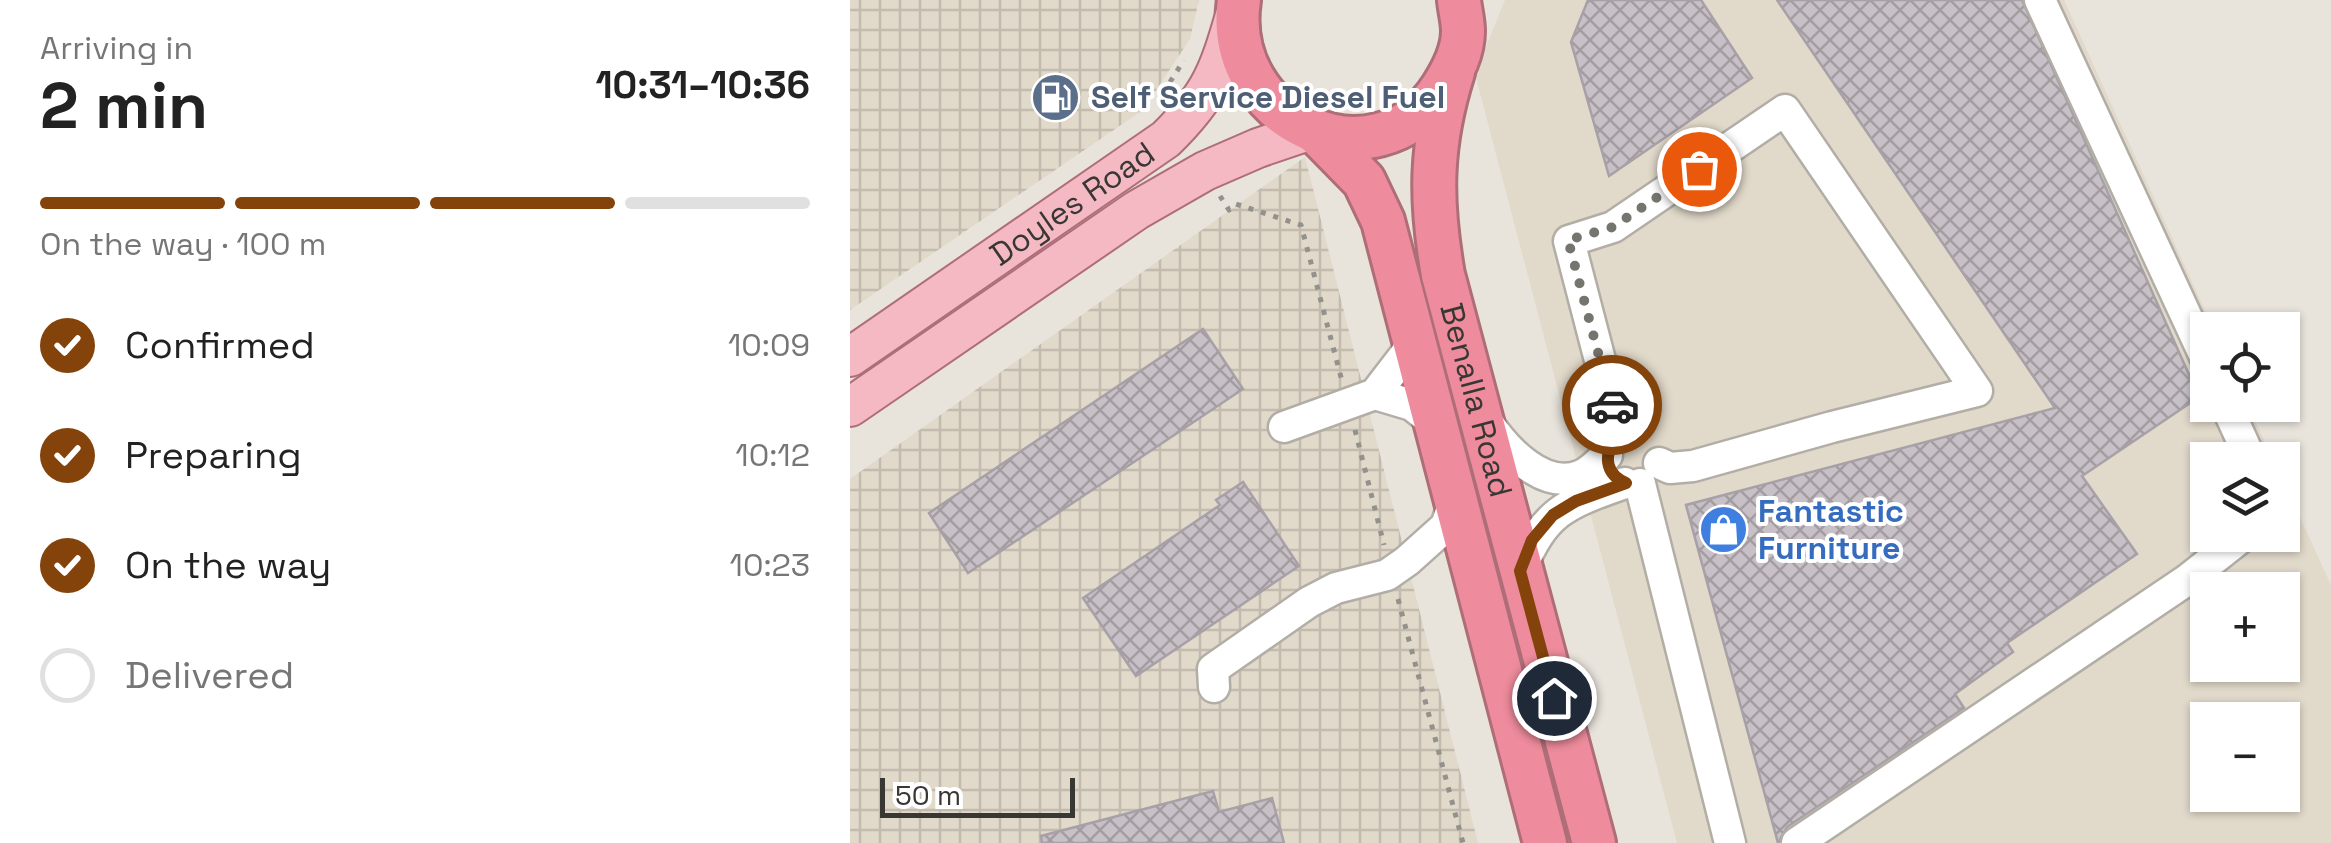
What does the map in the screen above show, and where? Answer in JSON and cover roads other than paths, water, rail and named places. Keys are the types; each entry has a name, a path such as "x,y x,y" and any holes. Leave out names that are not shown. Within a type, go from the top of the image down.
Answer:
{"highway":[{"name":"Benalla Road","path":"1239,1 1241,50 1260,93 1283,115 1314,131 1349,162 1376,202 1391,244 1545,843"},
{"name":"Benalla Road","path":"1460,26 1438,120 1434,218 1443,275 1594,843"},
{"path":"1314,131 1348,137 1380,133 1410,120 1435,99 1460,26"}],"main road":[{"name":"Doyles Road","path":"850,358 1166,140 1193,112 1219,70 1239,1"},
{"name":"Doyles Road","path":"850,407 1138,210 1205,171 1258,148 1314,131"}],"lane":[{"path":"2040,0 2190,324"},
{"path":"1520,571 1532,540 1553,515 1576,501 1670,468 1693,466 1832,426 1977,391 1785,110 1613,227 1568,240 1616,418 1613,475 1641,476"},
{"path":"1284,427 1362,398 1406,355 1415,337"},
{"path":"1362,398 1412,404 1437,425"},
{"path":"1476,405 1498,438 1539,473 1561,480 1584,474 1617,444 1644,435 1656,446 1641,476 1730,843"},
{"path":"1214,688 1212,669 1309,602 1336,588 1391,572 1446,526 1456,496"},
{"path":"1797,843 2188,580 2223,552"}],"place":[{"name":"Self Service Diesel Fuel","path":"1056,97"},
{"name":"Fantastic Furniture","path":"1723,529"}]}
